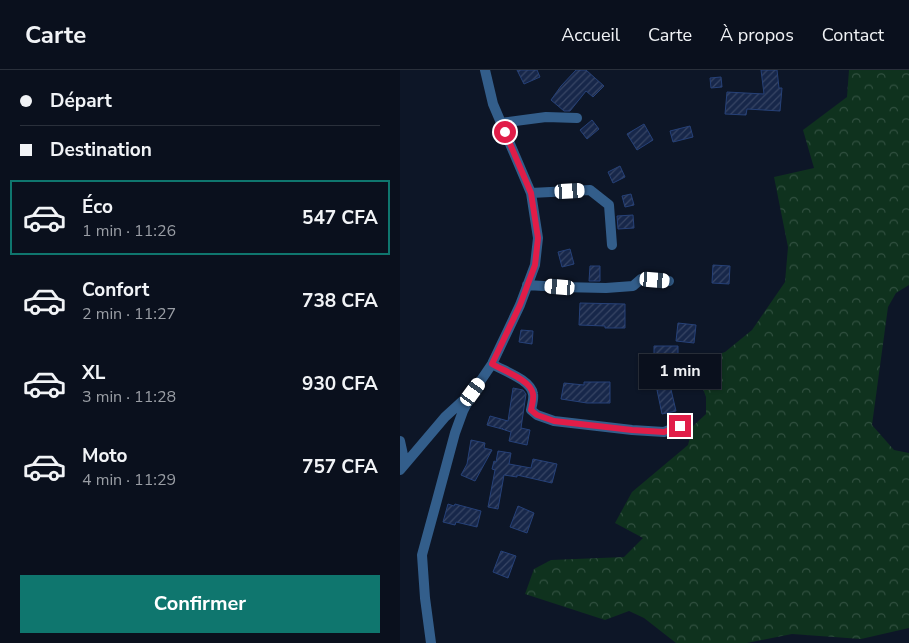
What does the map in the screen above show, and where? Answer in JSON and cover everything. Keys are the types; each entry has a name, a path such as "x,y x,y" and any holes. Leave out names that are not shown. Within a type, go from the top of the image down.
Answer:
{"street":[{"path":"431,643 422,555 455,433 463,411 492,364 520,305 535,265 538,238 531,193 493,104 485,70"},
{"path":"501,123 546,118 577,118"},
{"path":"531,193 590,190 609,205 612,245"},
{"path":"527,285 606,288 633,286 641,279 669,281"},
{"path":"492,364 521,379 530,386 534,395 531,410 537,415 554,421 664,432 680,426"},
{"path":"403,467 445,417 473,392"},
{"path":"400,441 403,467"}],"green space":[{"path":"849,70 909,70 909,285 896,293 888,307 872,425 894,450 909,453 909,628 861,639 792,634 747,643 676,643 644,618 629,611 605,620 525,594 534,569 551,560 624,557 643,538 615,523 632,492 688,445 693,426 706,414 706,397 693,362 725,352 752,330 785,282 788,247 774,177 814,168 803,130 847,97"}],"building":[{"path":"517,70 537,70 540,77 524,84"},
{"path":"576,70 586,70 604,86 593,97 586,91 570,111 564,111 551,100"},
{"path":"761,70 777,70 779,88 782,88 780,111 747,109 746,115 725,114 727,92 764,94"},
{"path":"721,77 722,87 711,88 710,78"},
{"path":"592,120 599,129 587,139 580,130"},
{"path":"644,124 653,140 637,150 627,134"},
{"path":"690,126 693,137 673,142 670,131"},
{"path":"620,166 625,177 613,183 608,172"},
{"path":"631,194 634,205 625,207 622,196"},
{"path":"633,215 634,228 618,229 617,216"},
{"path":"570,249 574,264 562,267 558,252"},
{"path":"713,265 730,266 729,284 712,283"},
{"path":"590,266 600,266 600,281 589,281"},
{"path":"580,303 625,304 625,328 579,325"},
{"path":"678,323 696,325 694,343 676,341"},
{"path":"521,330 533,331 532,344 519,342"},
{"path":"654,346 678,346 678,381 669,381 676,411 662,414 657,390 660,389 660,359 654,359"},
{"path":"584,382 610,382 610,403 587,403 561,399 564,383 584,385"},
{"path":"513,388 523,390 526,394 521,428 530,430 527,445 509,441 511,432 487,425 490,416 508,421"},
{"path":"471,440 485,443 484,448 492,450 475,481 461,475 467,464"},
{"path":"498,451 511,453 509,464 531,468 533,459 557,464 552,483 517,475 517,477 504,475 498,509 488,507 495,470 492,469 494,461 496,462"},
{"path":"448,504 481,511 477,527 456,522 455,525 443,522"},
{"path":"518,506 534,513 527,533 510,527"},
{"path":"501,551 516,556 508,578 493,572"}],"route":[{"path":"505,132 531,193 538,238 535,265 520,305 492,364 521,379 530,386 534,395 531,410 537,415 554,421 664,432 680,426"}]}
